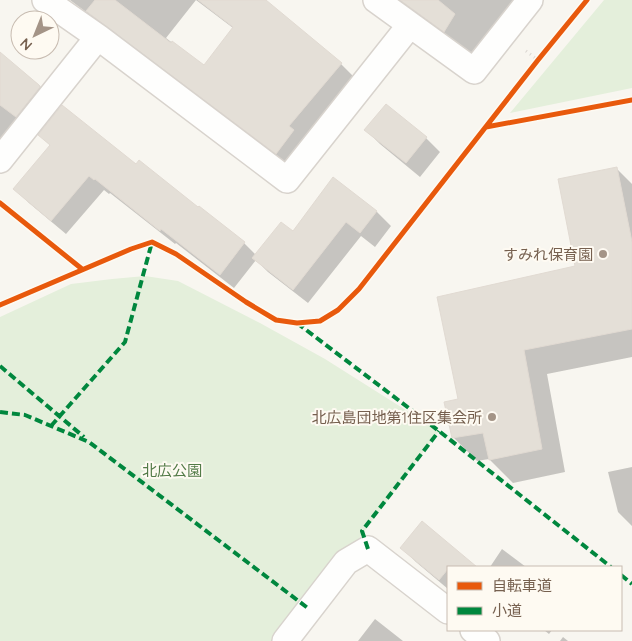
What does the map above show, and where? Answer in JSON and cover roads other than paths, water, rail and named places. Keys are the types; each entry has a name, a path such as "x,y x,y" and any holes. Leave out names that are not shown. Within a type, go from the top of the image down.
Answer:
{"street":[{"path":"45,0 98,37 287,180 410,25"},
{"path":"376,0 474,71 530,0"},
{"path":"0,160 98,37"},
{"path":"285,641 346,562 368,549 447,610"},
{"path":"474,631 487,641"}],"place":[{"name":"すみれ保育園","path":"603,254"},
{"name":"北広島団地第1住区集会所","path":"492,417"}],"park label":[{"name":"北広公園","path":"172,470"}]}
